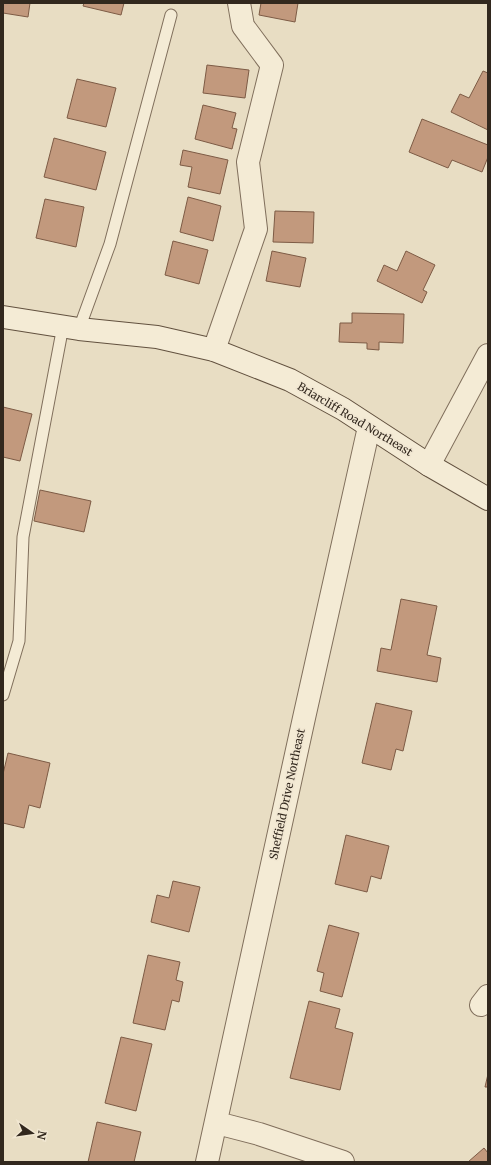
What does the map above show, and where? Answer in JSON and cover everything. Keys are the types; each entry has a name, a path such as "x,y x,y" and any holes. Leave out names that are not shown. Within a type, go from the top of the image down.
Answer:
{"street":[{"path":"214,350 256,229 248,162 272,65 244,26 238,3"},
{"name":"Briarcliff Road Northeast","path":"3,317 71,328 157,337 214,350 290,380 342,409 429,465 488,498"},
{"path":"429,465 488,355"},
{"name":"Sheffield Drive Northeast","path":"208,1162 267,886 369,427"},
{"path":"217,1123 259,1134 343,1162"}],"lane":[{"path":"3,695 19,641 23,537 71,328 110,244 171,15"}],"building":[{"path":"3,3 30,3 28,17 3,13"},
{"path":"84,3 124,3 121,15 83,6"},
{"path":"261,3 298,3 295,22 259,15"},
{"path":"207,65 249,70 245,98 203,93"},
{"path":"483,71 488,73 488,130 451,112 460,94 469,98"},
{"path":"77,79 116,88 106,127 67,118"},
{"path":"203,105 236,113 232,128 237,129 232,149 195,139"},
{"path":"422,119 488,145 488,157 482,172 452,160 448,168 409,152"},
{"path":"54,138 106,152 96,190 44,177"},
{"path":"183,150 228,160 220,194 188,187 192,167 180,165"},
{"path":"188,197 221,206 213,241 180,232"},
{"path":"45,199 84,207 76,247 36,238"},
{"path":"275,211 314,212 313,243 273,242"},
{"path":"173,241 208,250 199,284 165,275"},
{"path":"272,251 306,258 300,287 266,281"},
{"path":"406,251 435,265 423,290 427,292 422,303 377,281 384,265 397,271"},
{"path":"352,313 404,314 403,343 379,342 379,350 367,349 367,343 339,342 340,323 352,323"},
{"path":"3,407 32,414 20,461 3,457"},
{"path":"40,490 91,501 84,532 34,521"},
{"path":"401,599 437,606 427,655 441,658 437,682 377,671 381,648 391,650"},
{"path":"376,703 412,711 403,751 396,749 391,770 362,763"},
{"path":"8,753 50,763 40,808 29,805 24,828 3,823 3,774"},
{"path":"346,835 389,846 381,879 371,876 367,892 335,884"},
{"path":"173,881 200,887 189,932 151,922 157,895 169,898"},
{"path":"329,925 359,933 342,997 320,991 324,973 317,971"},
{"path":"148,955 180,962 176,980 183,982 179,1002 172,1000 165,1030 133,1023"},
{"path":"309,1001 340,1009 335,1028 353,1033 340,1090 290,1078"},
{"path":"121,1037 152,1044 136,1111 105,1103"},
{"path":"488,1074 488,1087 485,1087"},
{"path":"97,1122 141,1132 134,1162 88,1162"},
{"path":"484,1148 488,1153 488,1162 468,1162"}]}
